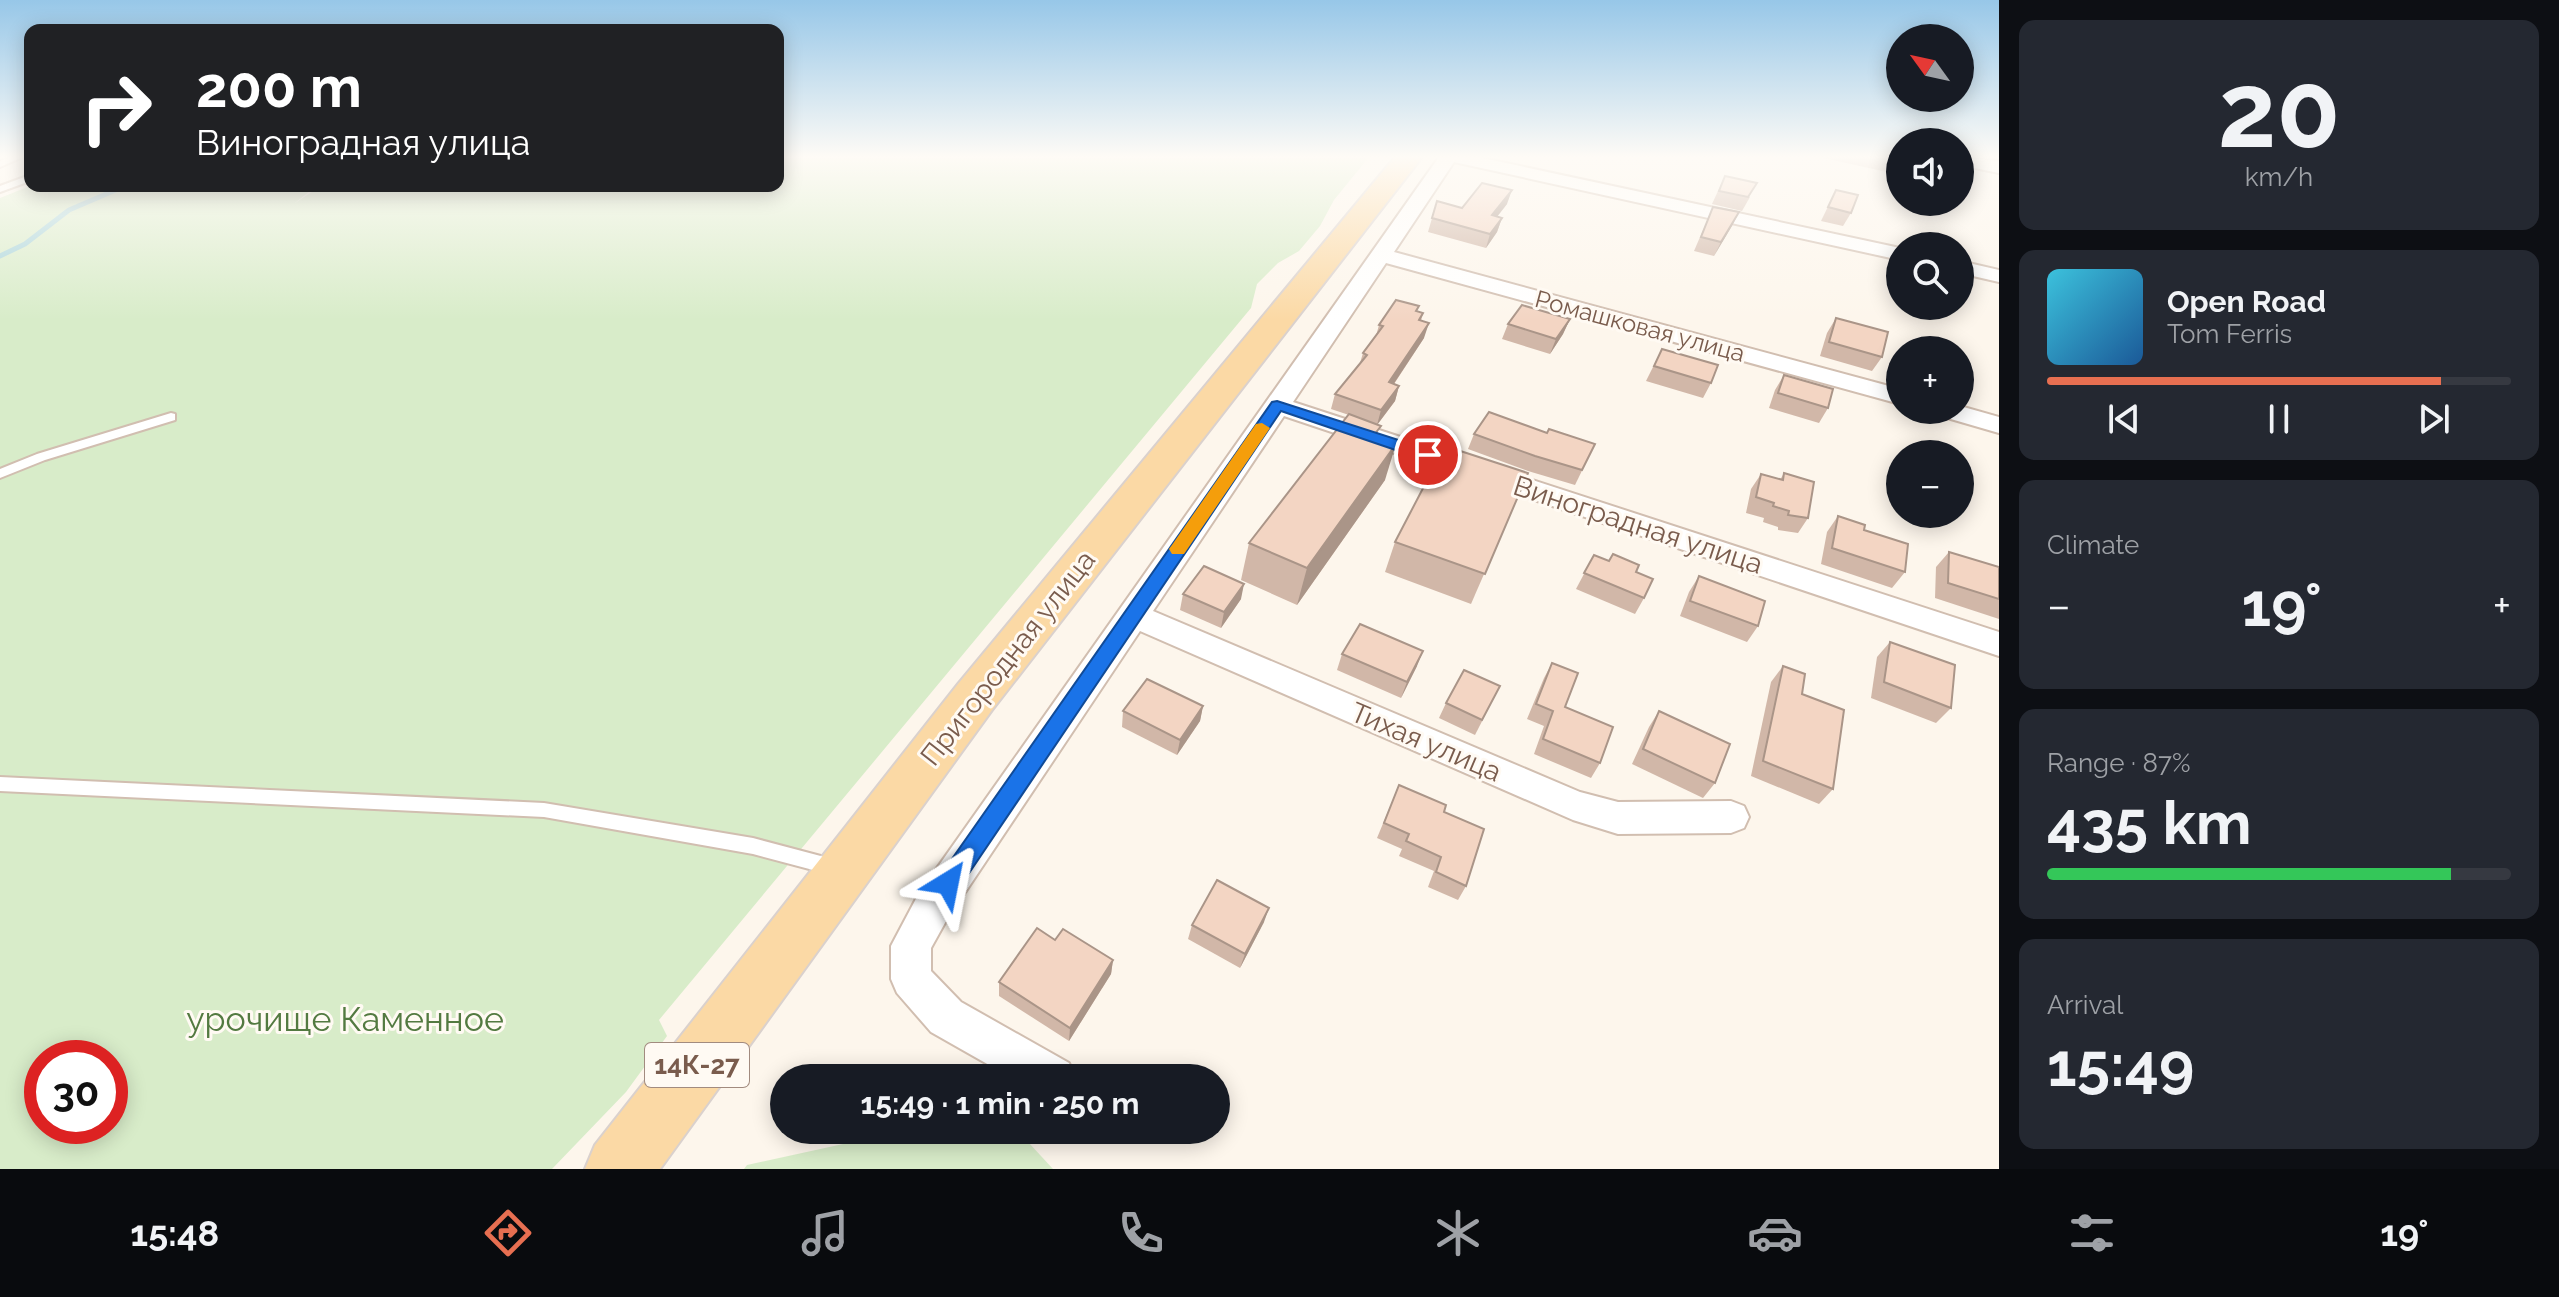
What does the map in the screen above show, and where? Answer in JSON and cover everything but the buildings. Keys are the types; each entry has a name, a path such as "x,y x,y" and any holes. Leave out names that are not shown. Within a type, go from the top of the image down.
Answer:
{"main road":[{"name":"Пригородная улица","path":"619,1169 975,697 1365,212"}],"street":[{"path":"1029,1064 946,1017 911,979 911,946 932,908 1412,212"},
{"path":"1704,212 1886,251"},
{"name":"Ромашковая улица","path":"1381,255 1886,393"},
{"path":"1974,270 1999,276"},
{"name":"Виноградная улица","path":"1277,405 1999,644"},
{"path":"1974,418 1999,425"},
{"name":"Тихая улица","path":"1133,615 1573,805 1618,818 1731,817"}],"lane":[{"path":"0,474 41,457 171,417"},
{"path":"0,784 544,810 753,846 844,871"}],"green space":[{"name":"урочище Каменное","path":"0,212 1328,212 1299,251 1278,263 1257,284 1251,308 659,1020 667,1036 626,1092 552,1169 0,1169"},
{"path":"843,1144 1030,1144 1053,1169 744,1169 747,1165"}],"waterway":[{"path":"0,256 25,244 67,212"}],"slow traffic":[{"path":"1178,549 1262,428"}],"route":[{"path":"948,883 1277,405 1428,455"}]}
